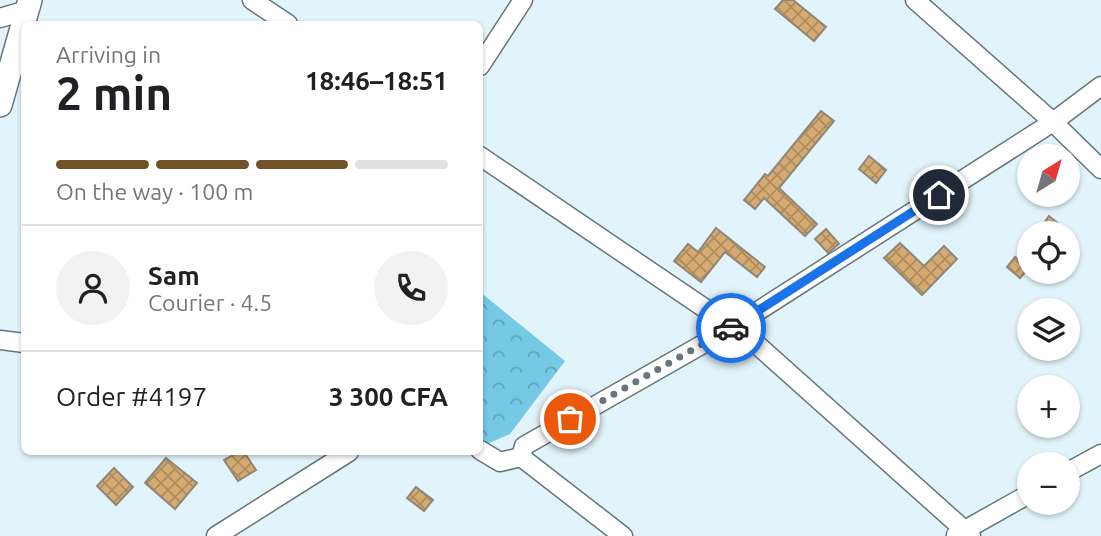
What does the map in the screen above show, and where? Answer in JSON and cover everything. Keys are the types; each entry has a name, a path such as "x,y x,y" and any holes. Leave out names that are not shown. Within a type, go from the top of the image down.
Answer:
{"main road":[{"path":"0,105 21,33"}],"street":[{"path":"252,0 284,21"},
{"path":"483,61 523,0"},
{"path":"915,0 1053,122 1101,169"},
{"path":"0,18 29,5"},
{"path":"521,457 524,446 733,327 1053,122 1101,86"},
{"path":"483,158 753,341 964,534 1017,501"},
{"path":"0,340 21,343"},
{"path":"483,452 500,462 521,457"},
{"path":"1080,465 1101,454"},
{"path":"216,536 344,455"},
{"path":"521,457 624,536"}],"green space":[{"path":"483,294 565,361 510,434 483,446"}],"building":[{"path":"783,0 793,0 826,27 814,41 775,9"},
{"path":"821,111 834,121 779,188 817,224 805,236 764,198 755,209 744,200 765,174 768,176"},
{"path":"869,156 886,170 876,183 859,169"},
{"path":"716,228 765,267 757,277 725,252 701,282 674,261 688,244 698,252"},
{"path":"826,229 839,244 828,253 815,239"},
{"path":"900,243 924,266 944,246 957,259 922,295 884,258"},
{"path":"1015,257 1017,259 1017,275 1007,267"},
{"path":"233,455 246,455 256,470 238,481 224,460"},
{"path":"166,458 197,483 175,509 145,483"},
{"path":"114,468 133,487 116,505 97,486"},
{"path":"416,487 433,500 424,511 407,498"}],"way so far":[{"path":"570,419 731,328"}],"route":[{"path":"731,328 939,195"}]}
